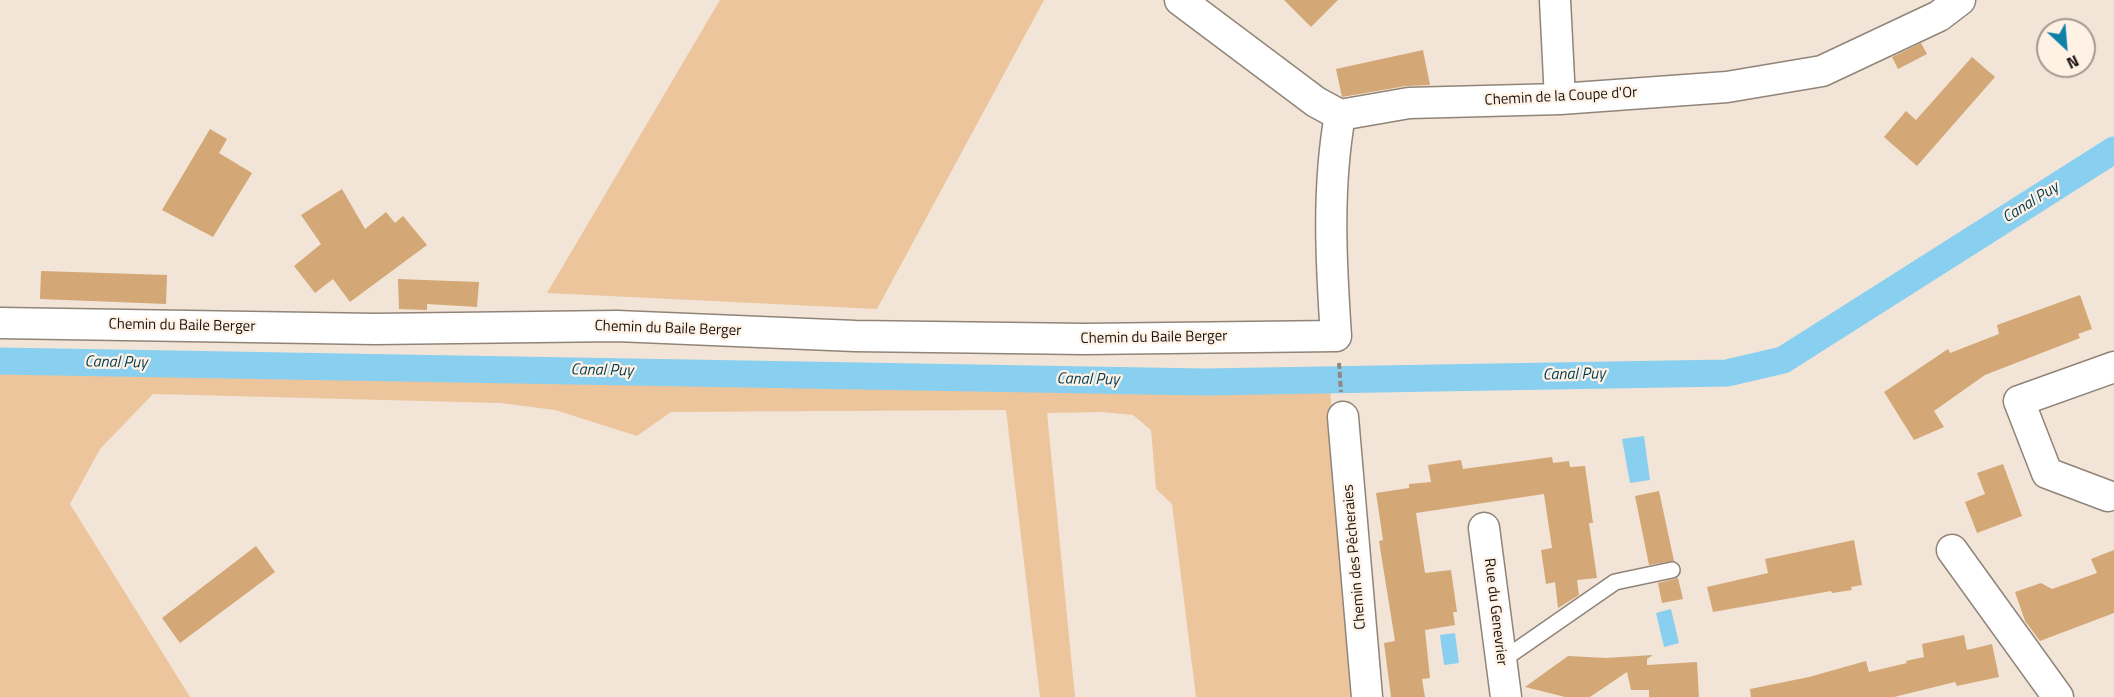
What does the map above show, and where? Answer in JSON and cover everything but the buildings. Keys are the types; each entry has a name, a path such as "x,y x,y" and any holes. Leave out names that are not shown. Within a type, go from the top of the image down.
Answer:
{"street":[{"path":"1180,0 1316,102 1340,115"},
{"path":"1555,0 1560,99"},
{"name":"Chemin de la Coupe d'Or","path":"1340,115 1409,104 1560,99 1727,87 1822,71 1939,16 1960,0"},
{"name":"Chemin du Baile Berger","path":"0,323 375,329 617,326 855,336 1085,339 1336,336 1331,251 1333,151 1340,115"},
{"path":"2108,496 2047,473 2019,401 2114,367"},
{"name":"Chemin des Pêcheraies","path":"1342,404 1367,697"},
{"name":"Rue du Genevrier","path":"1484,528 1506,697"},
{"path":"1952,550 2058,697"}],"lane":[{"path":"1501,661 1615,582 1672,570"}],"path":[{"path":"1339,369 1342,404"}],"shaded area":[{"path":"720,0 1044,0 877,309 547,293"},
{"path":"0,366 1330,390 1355,697 1196,697 1172,504 1156,489 1151,430 1133,415 1103,412 1047,413 1075,697 1040,697 1006,410 671,412 637,436 555,410 500,403 153,394 100,449 70,504 190,697 0,697"}],"water":[{"path":"1644,436 1650,480 1630,483 1622,439"},
{"path":"1671,609 1679,643 1664,647 1656,613"},
{"path":"1455,633 1459,663 1444,665 1440,635"}],"waterway":[{"name":"Canal Puy","path":"0,361 1205,382 1727,373 1783,360 2114,150"}]}
